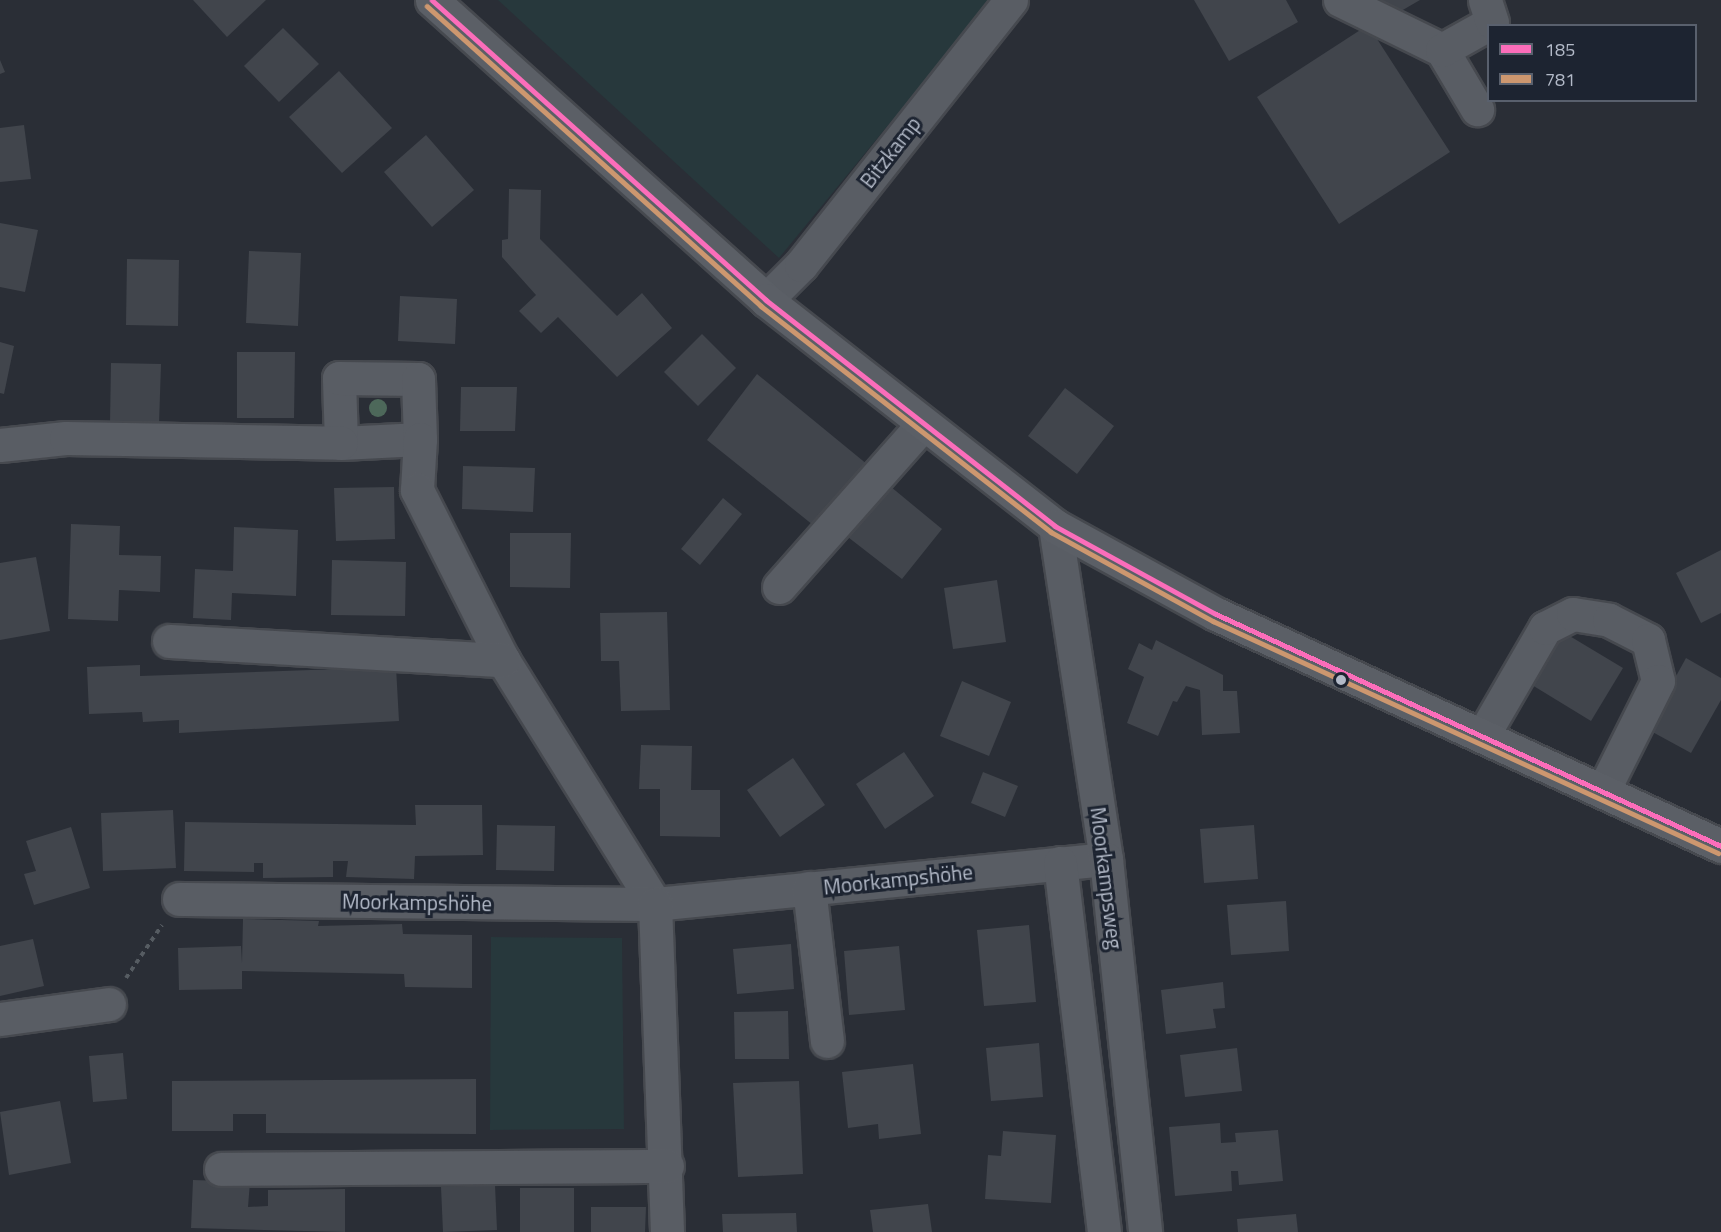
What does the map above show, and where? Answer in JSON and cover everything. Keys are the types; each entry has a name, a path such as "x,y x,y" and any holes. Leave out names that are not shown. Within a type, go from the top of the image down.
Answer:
{"main road":[{"path":"432,0 766,300 1054,526 1216,614 1604,790 1721,846"}],"street":[{"name":"Bitzkamp","path":"766,300 801,265 1011,0"},
{"path":"1340,0 1442,50 1477,109"},
{"path":"1485,0 1491,22 1488,24"},
{"path":"1442,50 1487,24"},
{"path":"341,443 339,378 418,379 420,438 417,490 503,660 655,904 667,1166 666,1232"},
{"path":"779,587 923,424"},
{"path":"6,446 66,438 341,443 420,438"},
{"name":"Moorkampsweg","path":"1054,526 1106,859 1145,1232"},
{"path":"1483,735 1545,628 1573,614 1609,620 1648,640 1658,681 1604,790"},
{"path":"169,641 503,660"},
{"name":"Moorkampshöhe","path":"179,899 655,904 1106,859"},
{"path":"1060,863 1104,1232"},
{"path":"809,888 827,1041"},
{"path":"0,1019 109,1004"},
{"path":"221,1169 667,1166"}],"path":[{"path":"109,1004 179,899"}],"shaded area":[{"path":"498,0 991,0 779,258"},
{"path":"491,937 622,938 624,1129 490,1130"}],"building":[{"path":"193,0 266,0 227,37"},
{"path":"1194,0 1286,0 1298,22 1229,61"},
{"path":"1378,0 1420,0 1389,18"},
{"path":"1368,25 1450,152 1339,224 1257,97"},
{"path":"283,28 319,64 279,102 244,66"},
{"path":"0,60 5,72 0,74"},
{"path":"339,71 392,128 342,173 289,117"},
{"path":"24,125 31,179 0,182 0,128"},
{"path":"426,135 474,190 432,227 384,172"},
{"path":"509,189 541,190 540,239 617,316 642,293 672,328 617,377 558,317 541,333 519,311 536,295 502,257 502,240 508,239"},
{"path":"0,223 38,230 25,292 0,287"},
{"path":"249,251 301,253 298,326 246,323"},
{"path":"127,259 179,260 178,326 126,325"},
{"path":"400,296 457,299 455,344 398,341"},
{"path":"702,334 736,368 698,406 664,372"},
{"path":"0,342 14,346 4,394 0,393"},
{"path":"237,352 295,352 294,418 237,418"},
{"path":"111,363 161,364 159,424 110,423"},
{"path":"757,374 868,465 818,529 707,440"},
{"path":"461,387 517,387 515,431 460,431"},
{"path":"1065,388 1114,426 1077,474 1028,436"},
{"path":"463,466 535,468 533,512 462,509"},
{"path":"885,482 942,529 902,579 844,534"},
{"path":"394,487 395,539 336,541 334,488"},
{"path":"723,498 742,514 700,565 681,549"},
{"path":"71,524 120,526 119,555 161,556 160,592 119,590 118,621 68,619"},
{"path":"234,527 298,530 296,596 232,593 231,620 193,618 195,569 233,571"},
{"path":"510,533 571,533 570,588 510,587"},
{"path":"1721,550 1721,613 1701,623 1676,573"},
{"path":"36,557 50,631 0,640 0,563"},
{"path":"332,560 406,562 405,616 331,615"},
{"path":"997,580 1006,642 953,649 944,588"},
{"path":"667,612 670,710 621,711 619,661 601,661 600,613"},
{"path":"1563,632 1623,668 1591,721 1532,685"},
{"path":"1156,640 1223,675 1223,691 1237,691 1240,733 1202,735 1200,690 1186,686 1177,702 1173,701 1158,736 1127,723 1144,677 1128,669 1139,643 1152,650"},
{"path":"1686,658 1721,678 1721,700 1691,753 1647,729"},
{"path":"140,665 140,676 396,667 399,721 179,733 179,720 143,722 142,712 89,714 87,667"},
{"path":"962,681 1011,702 989,756 940,736"},
{"path":"641,745 692,746 691,790 720,790 720,837 660,836 660,789 639,789"},
{"path":"904,752 934,796 885,829 856,784"},
{"path":"793,758 825,805 780,837 747,790"},
{"path":"983,772 1018,786 1005,817 971,803"},
{"path":"415,805 482,805 483,855 415,856 414,879 346,877 348,861 333,861 333,877 263,878 263,863 254,863 254,872 184,871 185,822 416,825"},
{"path":"173,810 176,868 103,871 101,813"},
{"path":"497,825 555,826 554,871 496,870"},
{"path":"1254,825 1258,879 1204,883 1200,829"},
{"path":"71,827 90,888 34,905 24,874 36,871 26,841"},
{"path":"1286,901 1289,951 1231,955 1227,905"},
{"path":"243,919 319,921 318,926 402,924 403,934 472,935 472,988 405,987 404,974 242,971 242,989 179,990 178,948 241,946 242,963"},
{"path":"1029,925 1036,1002 984,1006 977,930"},
{"path":"33,939 44,986 0,996 0,946"},
{"path":"791,944 794,989 737,994 733,949"},
{"path":"899,946 905,1010 849,1015 844,951"},
{"path":"1223,982 1225,1008 1213,1009 1216,1028 1166,1034 1161,990"},
{"path":"788,1011 789,1059 735,1059 734,1012"},
{"path":"1039,1043 1043,1097 991,1101 986,1048"},
{"path":"1237,1048 1242,1091 1185,1097 1180,1055"},
{"path":"123,1053 127,1099 93,1102 89,1056"},
{"path":"913,1064 921,1134 879,1139 878,1124 848,1128 842,1072"},
{"path":"476,1079 476,1134 266,1133 266,1114 233,1114 233,1131 172,1131 172,1081"},
{"path":"799,1081 803,1174 738,1177 733,1083"},
{"path":"60,1101 71,1163 9,1175 0,1112"},
{"path":"1220,1123 1221,1143 1236,1142 1235,1133 1278,1130 1283,1181 1239,1185 1238,1171 1231,1171 1232,1191 1175,1196 1169,1127"},
{"path":"1003,1131 1056,1135 1051,1203 985,1199 988,1155 1001,1156"},
{"path":"193,1180 250,1182 248,1207 268,1206 268,1190 345,1189 345,1232 191,1228"},
{"path":"495,1185 497,1230 443,1232 441,1187"},
{"path":"520,1188 574,1188 574,1232 520,1232"},
{"path":"928,1204 932,1232 873,1232 870,1210"},
{"path":"591,1207 646,1207 645,1232 591,1232"},
{"path":"796,1213 797,1232 723,1232 722,1214"},
{"path":"1296,1214 1298,1232 1238,1232 1237,1219"}],"transit line":[{"name":"185","path":"432,0 766,300 1055,526 1216,614 1721,846"},
{"name":"781","path":"427,6 761,306 1051,532 1213,621 1718,853"}]}
